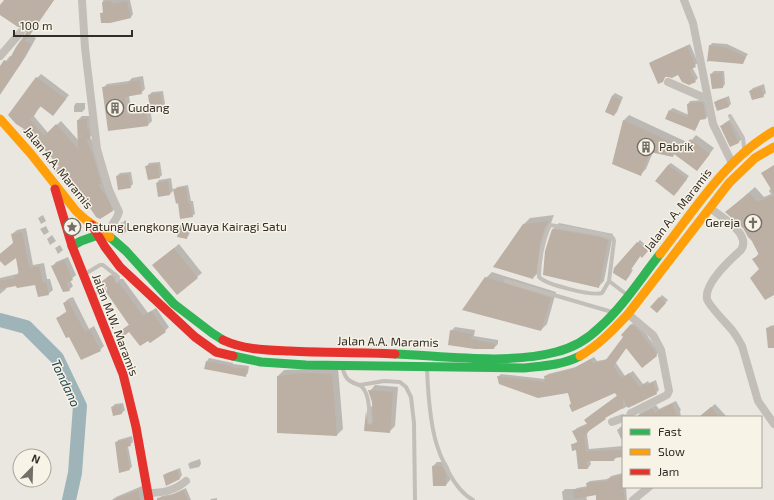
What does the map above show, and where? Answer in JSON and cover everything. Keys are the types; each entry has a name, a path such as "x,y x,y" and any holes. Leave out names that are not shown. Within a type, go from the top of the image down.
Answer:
{"highway":[{"name":"Jalan A.A. Maramis","path":"0,119 32,154 76,211 92,225 107,233 120,245 168,298 208,332 221,339 232,344 255,349 325,353 475,357 549,354 568,348 584,340 598,330 614,313 732,162 757,141 774,131"},
{"path":"92,225 104,247 129,276 195,337 216,352 230,357 261,362 324,365 426,366 456,368 524,368 546,366 570,360 599,344 628,314 729,184 755,158 774,146"},
{"name":"Jalan M.W. Maramis","path":"54,184 72,246 123,374 136,427 148,496"},
{"path":"72,246 98,235"},
{"path":"324,365 325,353"}],"street":[{"path":"82,0 85,48 97,149 109,190 119,212 107,233 104,247"},
{"path":"684,0 693,23 712,124 732,162"},
{"path":"0,56 21,32"},
{"path":"668,82 707,99"},
{"path":"710,208 741,233 744,240 744,247 713,280 708,291 707,298 712,307 732,331 742,346 758,401 774,424"},
{"path":"627,416 667,395 669,391 661,350 653,335 628,314"},
{"path":"612,422 622,418"},
{"path":"148,496 177,488 186,481"},
{"path":"633,500 648,488"}],"lane":[{"path":"730,116 743,138 744,152"},
{"path":"550,225 601,234 613,238 614,241 608,281 602,293 598,294 573,290 543,281 539,277 540,258 550,225"},
{"path":"83,275 102,265 118,277 117,280"},
{"path":"506,281 614,313"},
{"path":"608,281 628,295"},
{"path":"92,296 104,289"},
{"path":"341,365 345,376 350,382 360,385 384,381 400,382 406,387 411,397 414,423 415,500"},
{"path":"426,366 435,441 438,451 458,488 473,500"},
{"path":"360,385 365,392 370,422"}],"building":[{"path":"4,0 54,0 25,41 31,44 21,63 0,94 0,66 4,60 8,62 26,33 24,28 18,27 0,15 0,5"},
{"path":"111,1 111,4 127,1 131,18 110,23 101,23 100,13 103,13 102,2"},
{"path":"709,45 724,47 746,57 743,64 707,62"},
{"path":"687,46 696,67 689,70 696,82 689,85 682,82 678,75 672,78 665,77 663,82 658,84 649,63"},
{"path":"722,73 723,88 712,89 710,74"},
{"path":"36,77 66,99 53,116 40,106 34,116 30,119 44,136 56,124 78,149 77,120 87,119 87,130 89,129 90,139 86,140 92,152 101,183 98,185 105,194 113,211 100,219 96,217 90,208 88,210 78,198 79,197 56,172 55,170 59,166 34,138 31,141 22,130 24,129 16,124 8,115"},
{"name":"Gudang","path":"140,80 142,94 125,97 127,115 146,112 148,126 108,131 102,87 128,84 127,82"},
{"path":"761,87 764,97 752,100 749,91"},
{"path":"160,93 163,107 150,109 148,95"},
{"path":"612,96 621,100 614,116 605,112"},
{"path":"726,98 729,107 717,111 714,102"},
{"path":"703,103 706,119 699,120 695,131 665,119 669,110 688,118 687,104"},
{"name":"Pabrik","path":"623,120 684,148 690,139 710,154 697,171 674,154 673,157 650,152 641,176 612,164"},
{"path":"729,122 739,143 730,147 720,126"},
{"path":"158,164 160,178 148,180 145,166"},
{"path":"668,165 687,179 674,196 655,181"},
{"path":"774,165 774,194 761,173"},
{"path":"128,174 131,188 118,190 116,176"},
{"path":"168,181 170,195 158,197 156,183"},
{"path":"186,187 188,203 190,203 193,217 180,219 178,203 176,204 173,189"},
{"path":"749,193 758,202 774,195 774,295 765,300 750,278 759,269 752,259 759,255 743,228 725,212"},
{"path":"549,221 544,229 540,243 536,275 534,274 533,279 493,267 523,224"},
{"path":"122,222 128,230 122,235 115,230"},
{"path":"180,225 189,227 187,239 177,237"},
{"path":"552,229 600,237 608,240 599,288 543,275 545,251"},
{"path":"22,232 29,268 39,266 43,283 46,282 49,295 38,297 35,285 0,289 0,281 15,278 14,276 19,275 16,258 5,266 0,261 0,254 13,243 11,234"},
{"path":"637,242 648,251 642,258 640,256 630,271 631,272 626,281 613,273 614,268"},
{"path":"174,248 198,278 177,295 152,265"},
{"path":"64,260 73,280 66,283 70,291 63,292 51,266"},
{"path":"110,275 114,278 115,283 119,283 143,316 151,311 166,332 150,343 148,341 140,346 129,332 121,338 117,333 129,325 106,292 107,287 102,286 100,283"},
{"path":"485,277 551,298 541,331 462,310"},
{"path":"659,297 666,303 657,313 650,307"},
{"path":"68,301 85,332 90,330 101,351 81,360 69,337 66,338 56,318 67,313 63,303"},
{"path":"631,324 642,333 641,334 657,356 642,368 626,348 613,366 622,378 629,373 639,387 645,384 653,383 657,394 628,408 623,398 623,408 605,418 606,419 584,436 586,451 622,450 622,457 614,458 614,461 587,461 588,469 578,469 576,450 572,451 571,444 578,443 572,431 588,425 584,420 617,396 615,393 572,412 569,405 571,404 568,393 538,398 499,384 497,376 545,382 544,376 572,369 591,359 593,363 605,361 623,337 621,335"},
{"path":"774,327 774,348 768,348 766,328"},
{"path":"450,330 472,334 471,339 495,344 494,349 475,349 448,345"},
{"path":"206,361 247,369 246,377 204,369"},
{"path":"302,373 332,374 337,436 277,433 277,376"},
{"path":"368,390 393,392 390,433 364,431 366,411 367,424 371,425 373,422 372,402"},
{"path":"672,404 677,415 637,416 652,409 655,413"},
{"path":"121,405 122,414 113,416 111,407"},
{"path":"711,407 718,416 700,416"},
{"path":"129,439 131,446 126,447 130,470 119,473 115,442"},
{"path":"432,466 441,466 446,474 446,486 433,486"},
{"path":"177,470 180,479 166,486 163,475"},
{"path":"622,475 622,488 625,500 596,500 596,495 574,499 573,490 587,488 586,483 608,481 607,479"},
{"path":"138,490 140,500 113,500"},
{"path":"184,491 188,500 157,500 157,498 170,496"}],"waterway":[{"name":"Tondano","path":"0,320 26,327 57,358 80,406 75,473 69,500"}],"traffic: fast":[{"path":"72,246 98,235"},
{"path":"110,237 126,251 174,304 223,340"},
{"path":"395,354 497,359 537,356 568,348 590,335 608,319 624,302 660,254"},
{"path":"233,356 261,362 306,365 524,368 546,366 580,356"}],"traffic: slow":[{"path":"0,119 31,154 76,211 110,237"},
{"path":"660,254 725,171 740,156 774,131"},
{"path":"580,356 600,342 628,314 729,183 755,158 774,147"}],"traffic: jam":[{"path":"55,189 72,246 123,374 136,427 149,500"},
{"path":"92,225 105,247 120,267 195,337 216,352 233,356"},
{"path":"223,340 239,346 265,350 395,354"}],"place":[{"name":"Gudang","path":"115,108"},
{"name":"Pabrik","path":"646,147"},
{"name":"Gereja","path":"753,223"},
{"name":"Patung Lengkong Wuaya Kairagi Satu","path":"72,227"}]}
